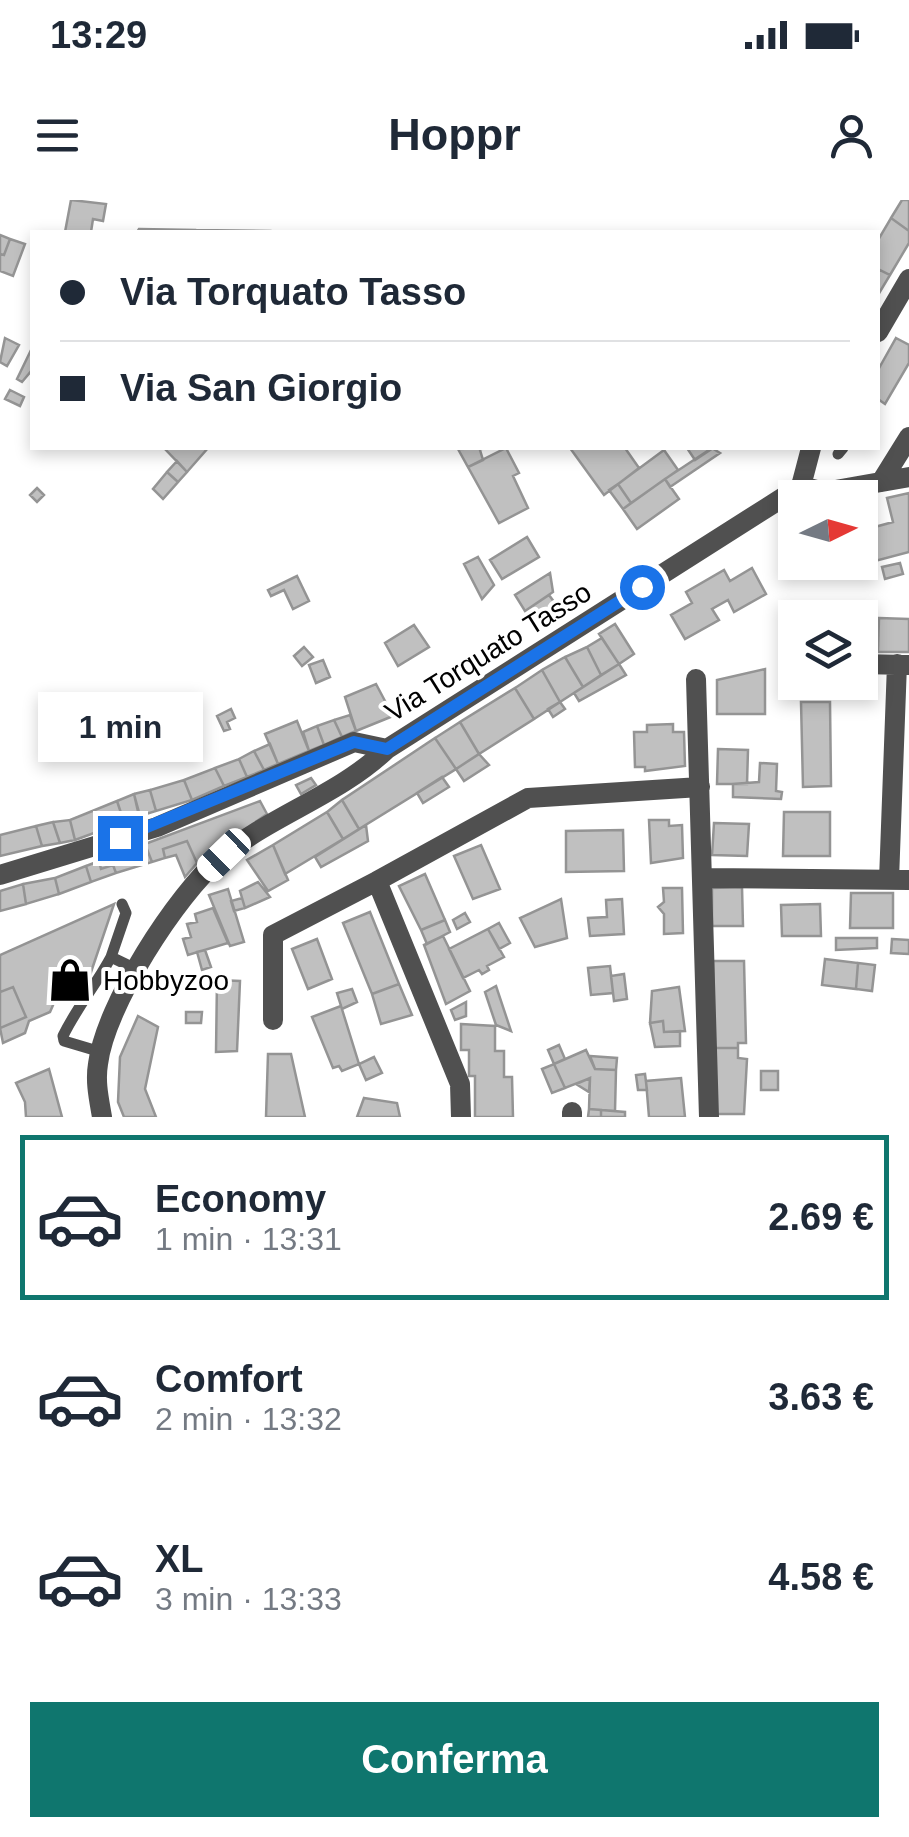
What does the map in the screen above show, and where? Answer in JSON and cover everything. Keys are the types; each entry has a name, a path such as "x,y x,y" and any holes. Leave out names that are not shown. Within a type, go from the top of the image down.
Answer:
{"street":[{"path":"880,329 909,279"},
{"path":"881,482 909,437"},
{"path":"803,480 811,450"},
{"path":"878,483 909,476"},
{"name":"Via Torquato Tasso","path":"102,1117 97,1090 101,1052 111,1019 170,912 224,855 365,770 387,749 778,501"},
{"path":"702,878 899,880 903,664"},
{"path":"696,679 710,1117"},
{"path":"0,875 157,827 354,742 387,749"},
{"path":"274,1020 273,935 528,798 700,786"},
{"path":"377,880 460,1084 461,1117"}],"lane":[{"path":"101,1052 64,1041 63,1036 81,999 95,988 111,957 126,914 122,904"},
{"path":"111,957 138,970"}],"building":[{"path":"71,200 106,204 103,221 93,219 91,230 65,230"},
{"path":"902,200 909,200 909,231 891,218"},
{"path":"891,218 909,231 909,243 890,275 880,270 880,237"},
{"path":"0,235 10,239 4,255 0,254"},
{"path":"10,239 25,244 13,276 0,271 0,254 4,255"},
{"path":"880,270 890,275 880,292"},
{"path":"5,338 19,345 7,366 0,362"},
{"path":"896,338 909,345 909,363 885,404 880,400 880,366"},
{"path":"30,352 30,372 22,382 17,379"},
{"path":"10,390 24,397 20,406 5,399"},
{"path":"166,450 206,450 187,472"},
{"path":"459,450 480,450 483,460 468,467"},
{"path":"507,450 519,473 513,476 528,508 499,523 468,467"},
{"path":"571,450 626,450 639,468 604,495"},
{"path":"664,450 678,470 631,503 618,484"},
{"path":"688,450 710,450 695,460"},
{"path":"709,450 720,453 670,487 665,479"},
{"path":"177,461 187,472 178,482 167,472"},
{"path":"167,472 178,482 163,499 153,489"},
{"path":"665,479 679,499 637,529 623,509"},
{"path":"618,484 631,503 623,509 609,490"},
{"path":"37,488 44,495 37,502 30,495"},
{"path":"909,493 909,552 878,560 878,526 893,522 887,498"},
{"path":"527,537 539,557 502,579 490,560"},
{"path":"478,557 494,585 482,599 464,564"},
{"path":"900,563 903,574 885,579 882,567"},
{"path":"752,568 766,594 734,612 728,600 712,609 719,620 685,639 671,615 692,603 686,592 724,570 730,581"},
{"path":"550,573 553,592 525,611 515,595"},
{"path":"297,576 309,601 293,609 284,590 271,596 268,590"},
{"path":"549,595 560,610 535,626 525,611"},
{"path":"879,618 909,619 909,652 878,652"},
{"path":"615,624 634,654 619,664 599,634"},
{"path":"414,625 429,647 398,666 385,643"},
{"path":"602,638 619,664 601,675 587,647"},
{"path":"304,647 313,657 302,666 294,656"},
{"path":"587,647 601,675 583,687 565,657"},
{"path":"565,657 583,687 560,702 542,670"},
{"path":"323,660 330,677 316,683 309,665"},
{"path":"619,664 626,675 579,701 574,693"},
{"path":"765,669 765,714 717,714 717,680"},
{"path":"542,670 560,702 534,719 515,688"},
{"path":"376,684 393,716 356,731 345,697"},
{"path":"515,688 534,719 479,754 460,722"},
{"path":"560,702 565,709 553,717 548,709"},
{"path":"801,702 830,702 831,786 803,787"},
{"path":"231,709 235,718 227,722 230,729 224,731 217,716"},
{"path":"350,715 356,731 342,737 334,720"},
{"path":"334,720 342,737 324,745 317,726"},
{"path":"297,721 309,751 278,764 265,734"},
{"path":"460,722 479,754 456,769 435,738"},
{"path":"673,724 673,732 684,732 685,766 645,771 645,767 635,767 634,732 647,732 647,725"},
{"path":"317,726 324,745 309,751 303,732"},
{"path":"435,738 456,769 359,829 342,800"},
{"path":"270,744 278,764 264,770 254,751"},
{"path":"718,749 748,750 747,784 717,784"},
{"path":"254,751 264,770 247,777 239,759"},
{"path":"479,754 489,765 464,781 456,769"},
{"path":"239,759 247,777 224,786 215,768"},
{"path":"760,763 777,764 776,791 782,792 781,799 733,797 733,784 759,782"},
{"path":"215,768 224,786 192,800 184,780"},
{"path":"442,777 449,787 423,803 417,793"},
{"path":"311,778 316,785 301,794 296,785"},
{"path":"184,780 192,800 156,811 150,790"},
{"path":"150,790 156,811 140,816 134,794"},
{"path":"134,794 139,816 124,822 117,801"},
{"path":"342,800 359,829 343,839 327,812"},
{"path":"117,801 124,822 75,840 70,820"},
{"path":"260,801 267,814 197,863 187,841 163,849 165,858 152,862 145,844"},
{"path":"327,812 343,839 285,874 273,845"},
{"path":"784,812 830,812 830,856 783,856"},
{"path":"70,820 75,840 60,843 53,822"},
{"path":"649,820 682,825 683,858 651,863"},
{"path":"53,822 60,843 42,846 36,826"},
{"path":"714,823 749,824 747,856 712,855"},
{"path":"366,825 368,841 321,867 315,857"},
{"path":"36,826 42,846 0,856 0,835"},
{"path":"623,830 624,871 566,872 566,831"},
{"path":"187,841 197,863 185,877 176,855 165,858 163,849"},
{"path":"145,844 152,862 116,873 113,865 101,869 99,861"},
{"path":"273,845 288,880 268,891 247,860"},
{"path":"481,845 500,889 473,899 454,856"},
{"path":"99,861 101,869 113,865 116,873 91,882 86,866"},
{"path":"86,866 91,882 59,894 55,878"},
{"path":"425,874 445,920 421,930 399,886"},
{"path":"55,878 59,894 26,904 23,884"},
{"path":"258,882 270,897 245,908 240,891"},
{"path":"23,884 26,904 0,911 0,891"},
{"path":"742,887 743,926 712,926 712,888"},
{"path":"663,888 682,888 683,933 664,934 664,914 658,907 664,902"},
{"path":"228,889 244,942 230,946 209,895"},
{"path":"851,893 893,893 893,928 850,928"},
{"path":"242,898 245,908 234,911 231,901"},
{"path":"561,899 567,938 535,947 520,918"},
{"path":"622,899 624,934 590,936 588,918 607,917 606,900"},
{"path":"114,904 88,981 57,996 50,1012 29,1021 25,1033 3,1043 0,1028 26,1017 13,987 0,992 0,955"},
{"path":"820,904 821,936 782,936 781,905"},
{"path":"213,908 228,943 188,955 183,939 191,937 187,924 197,922 195,914"},
{"path":"370,912 399,984 372,994 343,923"},
{"path":"465,913 470,922 457,929 453,920"},
{"path":"445,920 450,932 427,944 421,930"},
{"path":"499,923 510,943 499,949 488,929"},
{"path":"488,929 504,957 487,966 489,970 482,974 479,970 463,978 449,949"},
{"path":"443,936 470,991 446,1004 424,945"},
{"path":"836,938 877,938 877,948 836,950"},
{"path":"317,939 332,979 308,989 292,949"},
{"path":"892,939 909,940 909,954 891,953"},
{"path":"205,950 211,967 202,970 197,952"},
{"path":"825,959 858,963 856,989 822,985"},
{"path":"713,961 744,961 746,1043 738,1043 738,1048 714,1048"},
{"path":"858,963 875,965 872,991 856,989"},
{"path":"610,966 613,993 591,995 588,968"},
{"path":"624,974 627,999 614,1001 611,976"},
{"path":"217,980 240,981 237,1051 216,1052"},
{"path":"399,984 412,1015 381,1024 372,994"},
{"path":"496,986 511,1031 496,1025 485,992"},
{"path":"13,987 26,1017 0,1028 0,992"},
{"path":"679,987 685,1031 664,1032 663,1021 650,1023 652,991"},
{"path":"352,989 357,1002 342,1009 337,993"},
{"path":"466,1002 466,1016 455,1020 451,1010"},
{"path":"341,1006 359,1064 342,1071 339,1066 333,1068 312,1017"},
{"path":"186,1012 202,1012 201,1023 186,1023"},
{"path":"138,1016 158,1027 145,1089 156,1117 124,1117 118,1102 120,1057"},
{"path":"663,1021 664,1032 680,1031 680,1046 655,1047 650,1023"},
{"path":"461,1024 495,1026 495,1051 504,1051 504,1077 512,1077 513,1117 475,1117 475,1076 469,1076 469,1050 461,1050"},
{"path":"559,1045 565,1059 554,1064 548,1050"},
{"path":"714,1048 738,1048 738,1058 747,1059 744,1114 716,1114"},
{"path":"586,1050 595,1069 616,1070 615,1111 589,1109 590,1078 565,1088 554,1064"},
{"path":"268,1054 291,1054 305,1117 266,1117"},
{"path":"590,1056 617,1058 616,1070 595,1069"},
{"path":"374,1057 382,1073 366,1080 359,1064"},
{"path":"554,1064 565,1088 552,1093 542,1069"},
{"path":"49,1069 62,1117 26,1117 25,1102 16,1083"},
{"path":"761,1071 778,1071 778,1090 761,1090"},
{"path":"645,1074 647,1090 638,1090 636,1075"},
{"path":"590,1078 589,1092 576,1084"},
{"path":"681,1078 685,1117 649,1117 646,1081"},
{"path":"364,1098 397,1103 400,1117 357,1117"},
{"path":"589,1109 601,1110 601,1117 588,1117"},
{"path":"601,1110 625,1112 625,1117 601,1117"}],"place":[{"name":"Hobbyzoo","path":"70,980"}],"route":[{"path":"120,838 157,827 354,742 387,749 642,587"}]}
